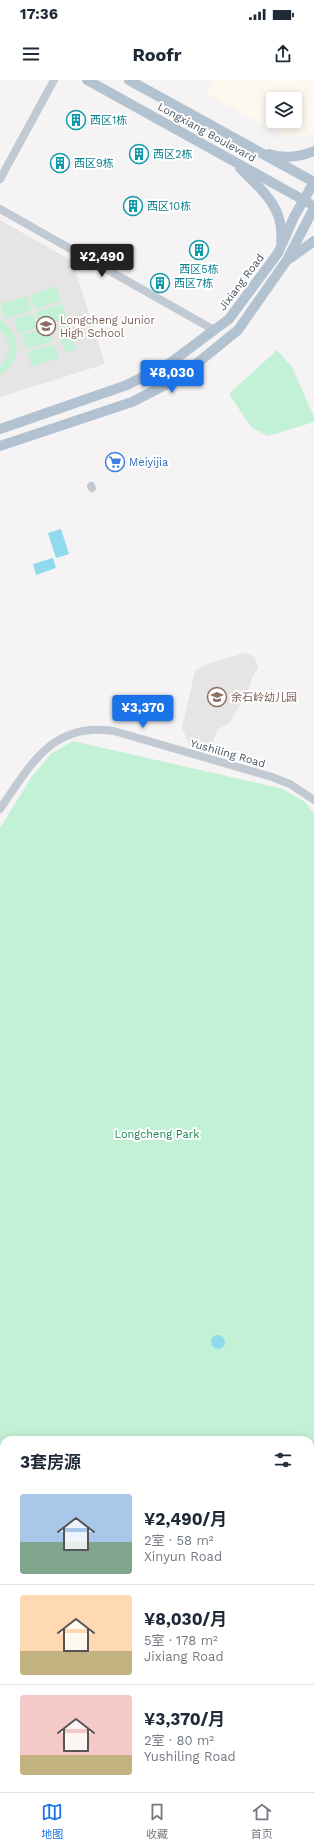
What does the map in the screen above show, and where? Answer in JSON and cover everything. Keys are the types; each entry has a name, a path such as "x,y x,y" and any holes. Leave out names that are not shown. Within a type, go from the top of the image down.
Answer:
{"main road":[{"name":"Longxiang Boulevard","path":"87,80 231,159 314,207"},
{"name":"Longxiang Boulevard","path":"129,80 314,182"},
{"path":"259,152 285,157 299,156 314,151"},
{"path":"231,159 268,196 276,209 281,231 278,253"},
{"name":"Jixiang Road","path":"0,429 127,385 170,363 229,319 278,253 314,182"},
{"path":"0,446 132,402 180,378 238,330 287,260 314,207"},
{"path":"287,260 314,241"}],"street":[{"path":"0,179 54,80"},
{"path":"0,209 214,330"},
{"name":"Yushiling Road","path":"0,809 32,762 44,750 65,736 81,731 97,730 118,733 272,777 290,784 314,800"}],"shaded area":[{"path":"213,80 314,80 314,132 288,139 268,128 302,128 302,92 266,92 266,127 206,93"},
{"name":"Longcheng Junior High School","path":"0,220 72,261 105,364 0,397"},
{"name":"余石岭幼儿园","path":"245,653 255,657 258,668 252,677 249,688 240,705 229,723 217,730 210,751 190,745 182,728 195,671 207,664"}],"green space":[{"path":"57,286 61,301 35,309 30,295"},
{"path":"27,296 32,310 5,319 0,304"},
{"path":"62,304 67,318 40,327 36,312"},
{"path":"33,313 37,328 18,334 14,319"},
{"path":"0,320 13,332 17,348 13,363 8,370 0,375 0,366 7,357 9,348 7,339 0,330"},
{"path":"68,325 76,349 65,352 57,328"},
{"path":"49,326 53,341 26,349 22,335"},
{"path":"54,344 59,358 32,367 27,352"},
{"path":"277,350 292,367 314,417 314,422 268,436 251,427 229,394"},
{"name":"Longcheng Park","path":"73,741 283,789 305,802 314,813 314,1436 0,1436 0,828 32,776 52,753"}],"water":[{"path":"61,529 69,554 56,558 48,533"},
{"path":"53,558 56,568 36,575 33,564"},
{"path":"215,1335 221,1335 225,1339 225,1345 221,1349 215,1349 211,1345 211,1339"}],"place":[{"name":"西区1栋","path":"76,120"},
{"name":"西区2栋","path":"139,154"},
{"name":"西区9栋","path":"60,163"},
{"name":"西区10栋","path":"133,206"},
{"name":"西区5栋","path":"199,250"},
{"name":"西区7栋","path":"160,283"},
{"name":"Longcheng Junior High School","path":"46,326"},
{"name":"Meiyijia","path":"115,462"},
{"name":"余石岭幼儿园","path":"217,697"}]}
